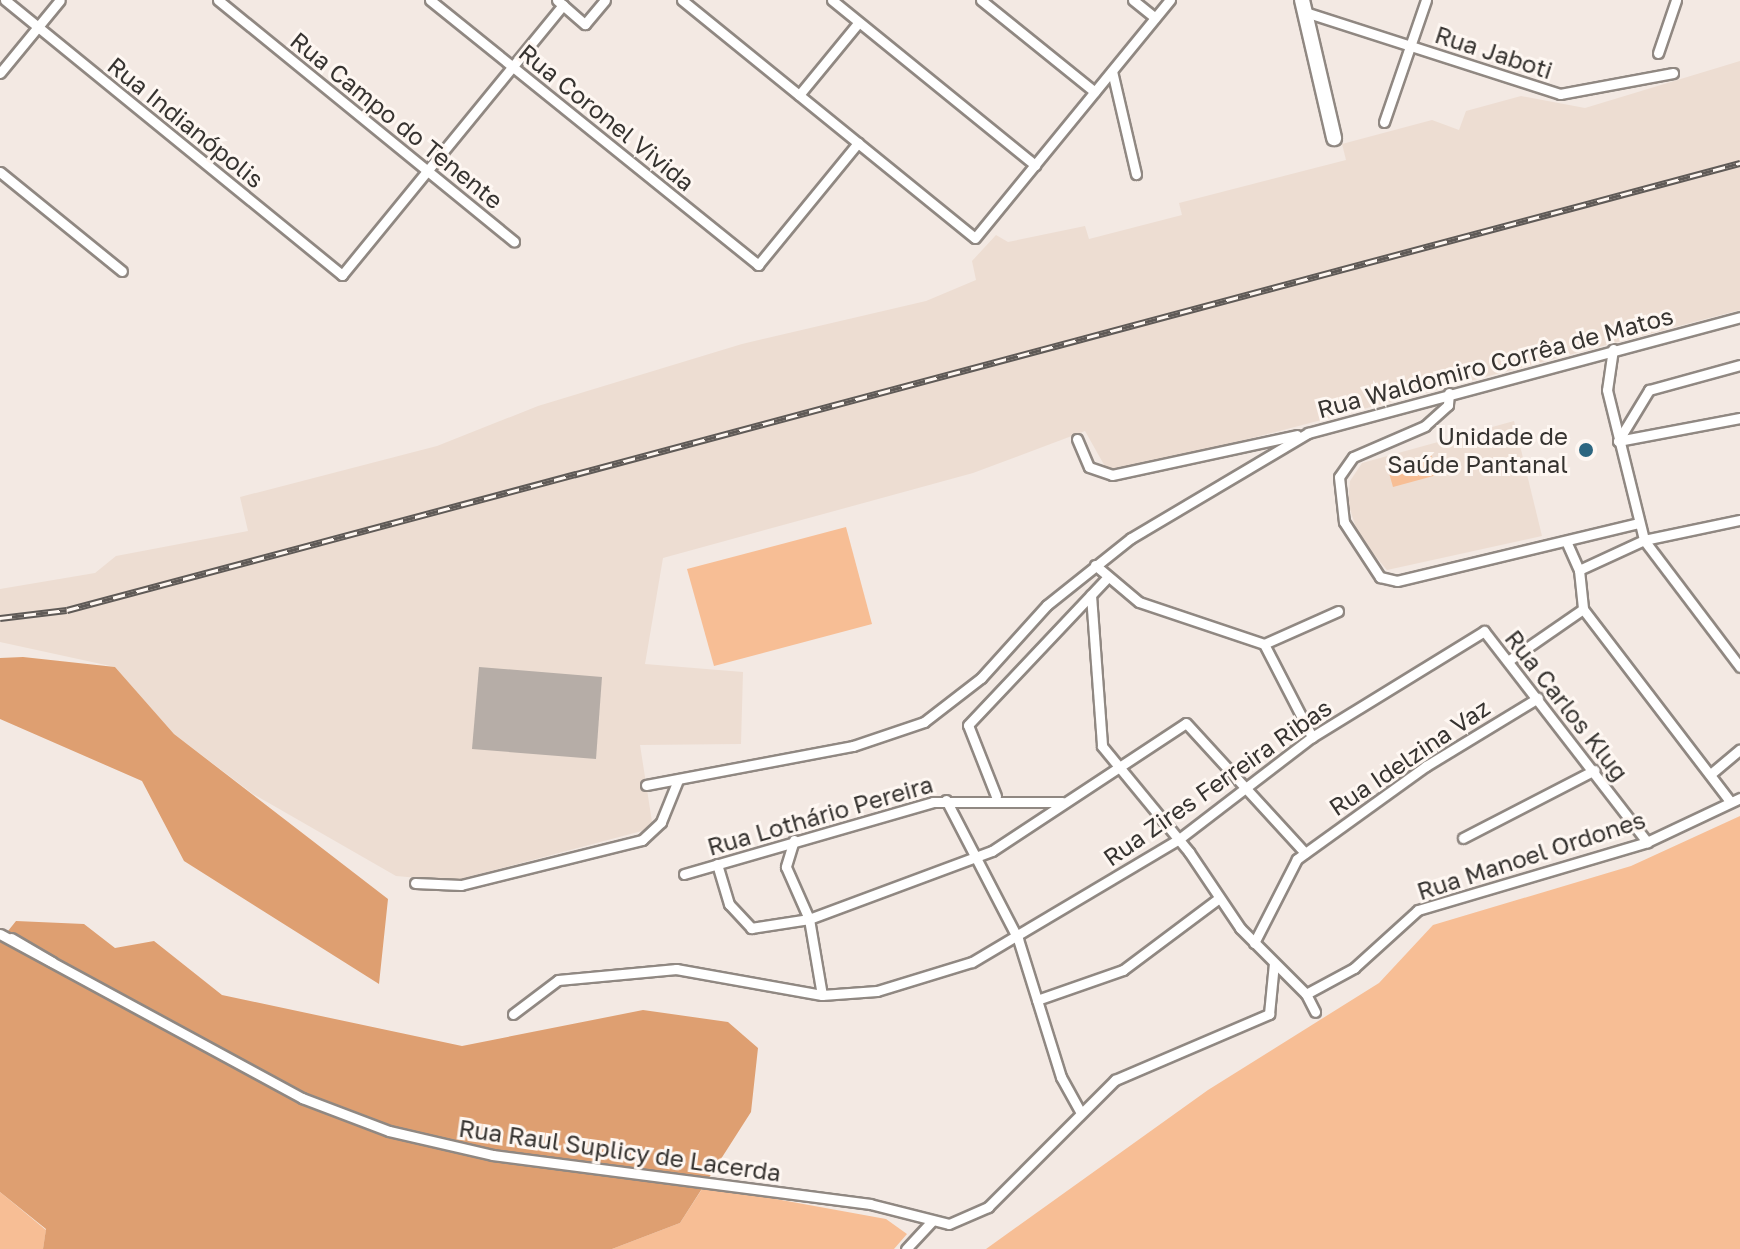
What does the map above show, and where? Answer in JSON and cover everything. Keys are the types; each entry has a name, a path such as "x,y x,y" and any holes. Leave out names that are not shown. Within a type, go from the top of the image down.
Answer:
{"street":[{"name":"Rua Indianópolis","path":"5,0 342,275 427,171"},
{"path":"0,73 60,0"},
{"name":"Rua Campo do Tenente","path":"218,0 514,241"},
{"name":"Rua Coronel Vivida","path":"430,0 758,265 858,143"},
{"path":"427,171 560,2 585,24 605,0"},
{"path":"682,0 975,238 1170,0"},
{"path":"832,0 1035,165"},
{"path":"981,0 1095,92"},
{"path":"1133,0 1155,18"},
{"path":"1384,122 1426,0"},
{"path":"1658,53 1676,0"},
{"path":"1304,6 1334,138"},
{"name":"Rua Jaboti","path":"1304,6 1410,47 1560,94 1673,73"},
{"path":"799,95 859,22"},
{"path":"1112,71 1136,174"},
{"path":"0,172 122,271"},
{"name":"Rua Waldomiro Corrêa de Matos","path":"646,785 870,742 924,722 981,678 1095,565 1187,500 1308,433 1740,317"},
{"path":"1613,349 1607,390 1644,540 1740,667"},
{"path":"1618,441 1649,390 1740,365"},
{"path":"1449,393 1448,405 1425,426 1363,451 1339,477 1344,522 1373,572 1397,581 1639,523"},
{"path":"1618,441 1740,418"},
{"path":"1077,439 1089,467 1112,475 1308,433"},
{"path":"1579,570 1644,540 1740,520"},
{"path":"1566,541 1579,570 1583,609 1735,800"},
{"path":"1095,565 1106,579 1139,602 1264,644 1338,611"},
{"path":"996,796 968,725 1106,579"},
{"path":"1091,595 1097,730 1119,767 1179,839 1218,899 1254,943 1306,994 1315,1012"},
{"path":"1508,661 1583,609"},
{"name":"Rua Carlos Klug","path":"1484,631 1595,770 1647,842"},
{"name":"Rua Zires Ferreira Ribas","path":"513,1014 545,983 661,969 822,995 910,982 1018,939 1179,839 1312,737 1484,631"},
{"path":"1264,644 1312,737"},
{"name":"Rua Idelzina Vaz","path":"1254,943 1285,877 1305,853 1538,698"},
{"path":"717,864 729,904 751,928 809,919 974,859 1186,723 1248,786 1305,853"},
{"path":"1713,772 1740,749"},
{"path":"1463,838 1595,770"},
{"path":"415,883 461,885 642,840 661,822 678,780"},
{"name":"Rua Lothário Pereira","path":"684,874 794,840 946,800 996,796 1063,802"},
{"path":"946,800 1018,939 1037,1000 1080,1111"},
{"name":"Rua Manoel Ordones","path":"1306,994 1354,968 1418,910 1647,842 1735,800"},
{"path":"794,840 786,867 809,919 822,995"},
{"path":"1037,1000 1123,970 1218,899"},
{"name":"Rua Raul Suplicy de Lacerda","path":"0,934 11,937 27,954 55,962 302,1098 389,1131 570,1167 870,1204 931,1222"},
{"path":"906,1249 931,1222 964,1222 988,1207 1080,1111 1149,1060 1269,1014 1274,963"}],"shaded area":[{"path":"1740,61 1740,310 1180,457 1107,470 1085,431 973,473 663,558 645,664 743,672 741,744 640,745 653,828 453,881 396,876 253,794 174,734 115,667 0,642 0,589 95,573 116,556 248,531 240,497 437,446 538,406 742,344 926,301 976,280 972,261 996,235 1008,242 1085,226 1089,239 1182,215 1179,203 1346,160 1342,144 1432,120 1459,130 1466,111 1521,96 1585,108"},
{"path":"1514,421 1542,536 1387,570 1359,537 1348,503 1350,481 1362,463"},
{"path":"1431,454 1437,475 1393,487 1387,466"},
{"path":"846,527 872,624 714,666 687,569"},
{"path":"23,657 115,667 174,734 388,899 379,984 184,861 142,781 0,719 0,658"},
{"path":"1740,816 1740,1249 986,1249 1208,1090 1379,983 1433,925 1631,866"},
{"path":"16,921 84,924 115,948 154,941 222,995 462,1046 643,1010 728,1022 758,1048 751,1112 680,1223 612,1249 43,1249 46,1229 0,1192 0,941"},
{"path":"704,1186 886,1219 907,1234 894,1249 612,1249 680,1223"},
{"path":"0,1192 46,1230 43,1249 0,1249"}],"building":[{"path":"479,667 602,677 596,759 472,749"}],"railway":[{"path":"0,618 67,610 1740,163"}],"place":[{"name":"Unidade de Saúde Pantanal","path":"1586,450"}]}
